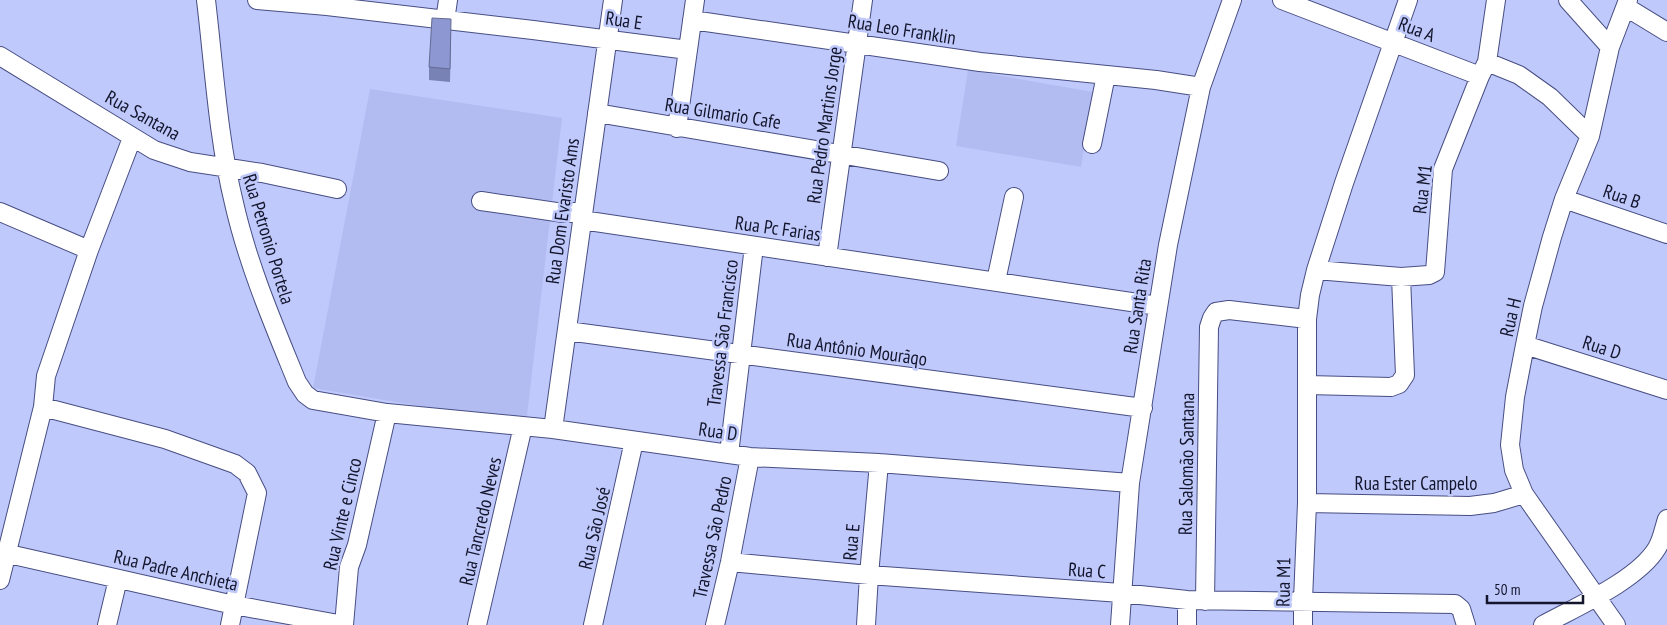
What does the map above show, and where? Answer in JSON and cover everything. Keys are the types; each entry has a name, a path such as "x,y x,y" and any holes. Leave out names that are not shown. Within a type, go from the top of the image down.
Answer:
{"street":[{"name":"Rua Petronio Portela","path":"206,0 226,168 234,204 254,276 297,382 305,394"},
{"name":"Rua E","path":"257,0 327,6 688,50"},
{"path":"445,20 448,0"},
{"name":"Rua Dom Evaristo Ams","path":"553,429 614,0"},
{"path":"677,128 695,0"},
{"name":"Rua Pedro Martins Jorge","path":"827,256 863,0"},
{"name":"Rua Santa Rita","path":"1120,625 1130,483 1168,246 1201,88 1232,0"},
{"name":"Rua A","path":"1282,0 1392,43 1484,69 1519,75 1550,97 1590,136"},
{"name":"Rua M1","path":"1303,625 1302,600 1307,503 1307,319 1310,294 1329,225 1408,0"},
{"name":"Rua M1","path":"1316,270 1401,277 1429,276 1435,272 1443,169 1484,69 1496,0"},
{"path":"1568,0 1610,47"},
{"path":"1627,4 1667,32"},
{"name":"Rua H","path":"1616,625 1524,494 1514,470 1510,445 1515,397 1533,306 1564,199 1590,136 1610,47 1627,4"},
{"name":"Rua Leo Franklin","path":"692,20 980,62 1156,80 1201,88"},
{"name":"Rua Santana","path":"0,56 132,138 171,157 337,189"},
{"path":"1092,144 1106,75"},
{"name":"Rua Gilmario Cafe","path":"597,113 677,128 842,153 939,171"},
{"path":"0,580 3,553 43,407 46,376 89,250 132,138"},
{"path":"996,281 1014,197"},
{"name":"Rua B","path":"1564,199 1667,234"},
{"name":"Rua Pc Farias","path":"481,201 583,216 754,246 1158,306"},
{"path":"0,212 89,250"},
{"name":"Travessa São Francisco","path":"729,454 754,246"},
{"path":"1307,385 1391,388 1399,384 1405,375 1401,277"},
{"name":"Rua Salomão Santana","path":"1205,601 1210,327 1212,318 1216,312 1222,310 1307,319"},
{"name":"Rua Antônio Mourãqo","path":"566,331 1143,408"},
{"name":"Rua D","path":"1525,345 1667,390"},
{"name":"Rua D","path":"305,394 317,402 387,414 553,429 750,457 879,463 1130,483"},
{"path":"43,407 165,439 235,464 246,473 257,493 230,625"},
{"name":"Rua Vinte e Cinco","path":"344,625 349,567 357,545 387,414"},
{"name":"Rua Tancredo Neves","path":"477,625 523,426"},
{"name":"Rua São José","path":"593,625 634,441"},
{"name":"Travessa São Pedro","path":"716,625 750,457"},
{"name":"Rua E","path":"866,625 879,463"},
{"name":"Rua Ester Campelo","path":"1307,503 1470,506 1494,503 1524,494"},
{"path":"1544,625 1617,585 1641,567 1658,548 1667,519"},
{"name":"Rua Padre Anchieta","path":"3,553 234,605 344,625"},
{"name":"Rua C","path":"730,562 869,575 1121,593 1187,600 1302,600 1455,604 1459,606 1463,613 1466,625"},
{"path":"107,625 118,579"},
{"path":"1187,600 1188,625"}],"shaded area":[{"path":"968,70 1093,92 1081,167 956,146"},
{"path":"370,89 562,118 526,424 313,388"}],"building":[{"path":"432,18 451,19 450,69 429,67"}]}
